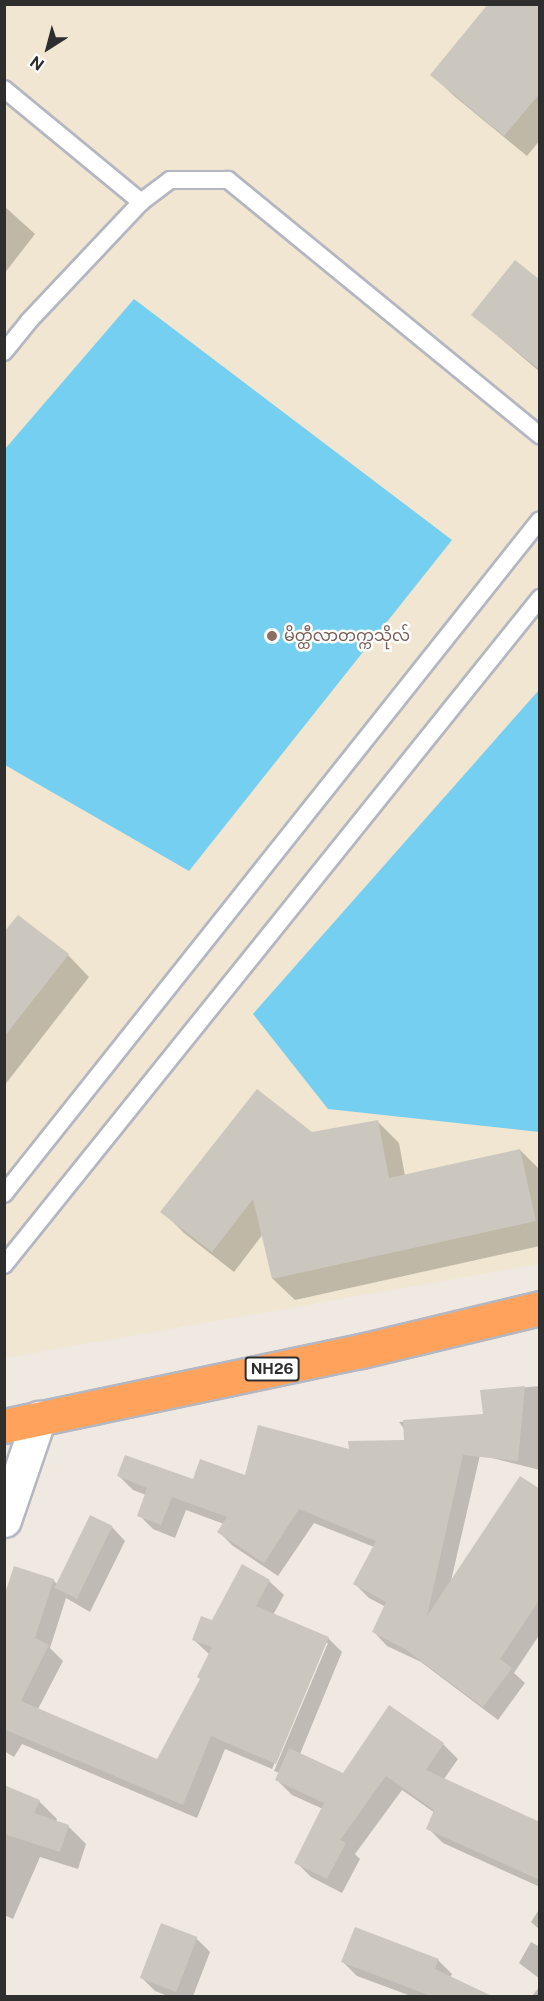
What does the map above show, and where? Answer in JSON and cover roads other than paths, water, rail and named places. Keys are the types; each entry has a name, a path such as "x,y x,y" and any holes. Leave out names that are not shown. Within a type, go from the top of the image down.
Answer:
{"highway":[{"name":"NH26","path":"4,1426 361,1351 540,1308"}],"street":[{"path":"4,1520 39,1418"}],"lane":[{"path":"4,89 141,202"},
{"path":"4,352 28,322 141,202 170,180 228,180 540,435"},
{"path":"4,1194 540,520"},
{"path":"4,1265 540,597"}],"water":[{"path":"134,299 452,540 189,871 5,765 5,449"},
{"path":"539,690 539,1132 328,1109 253,1014"}],"place":[{"name":"မိတ္ထီလာတက္ကသိုလ်","path":"272,636"}]}
